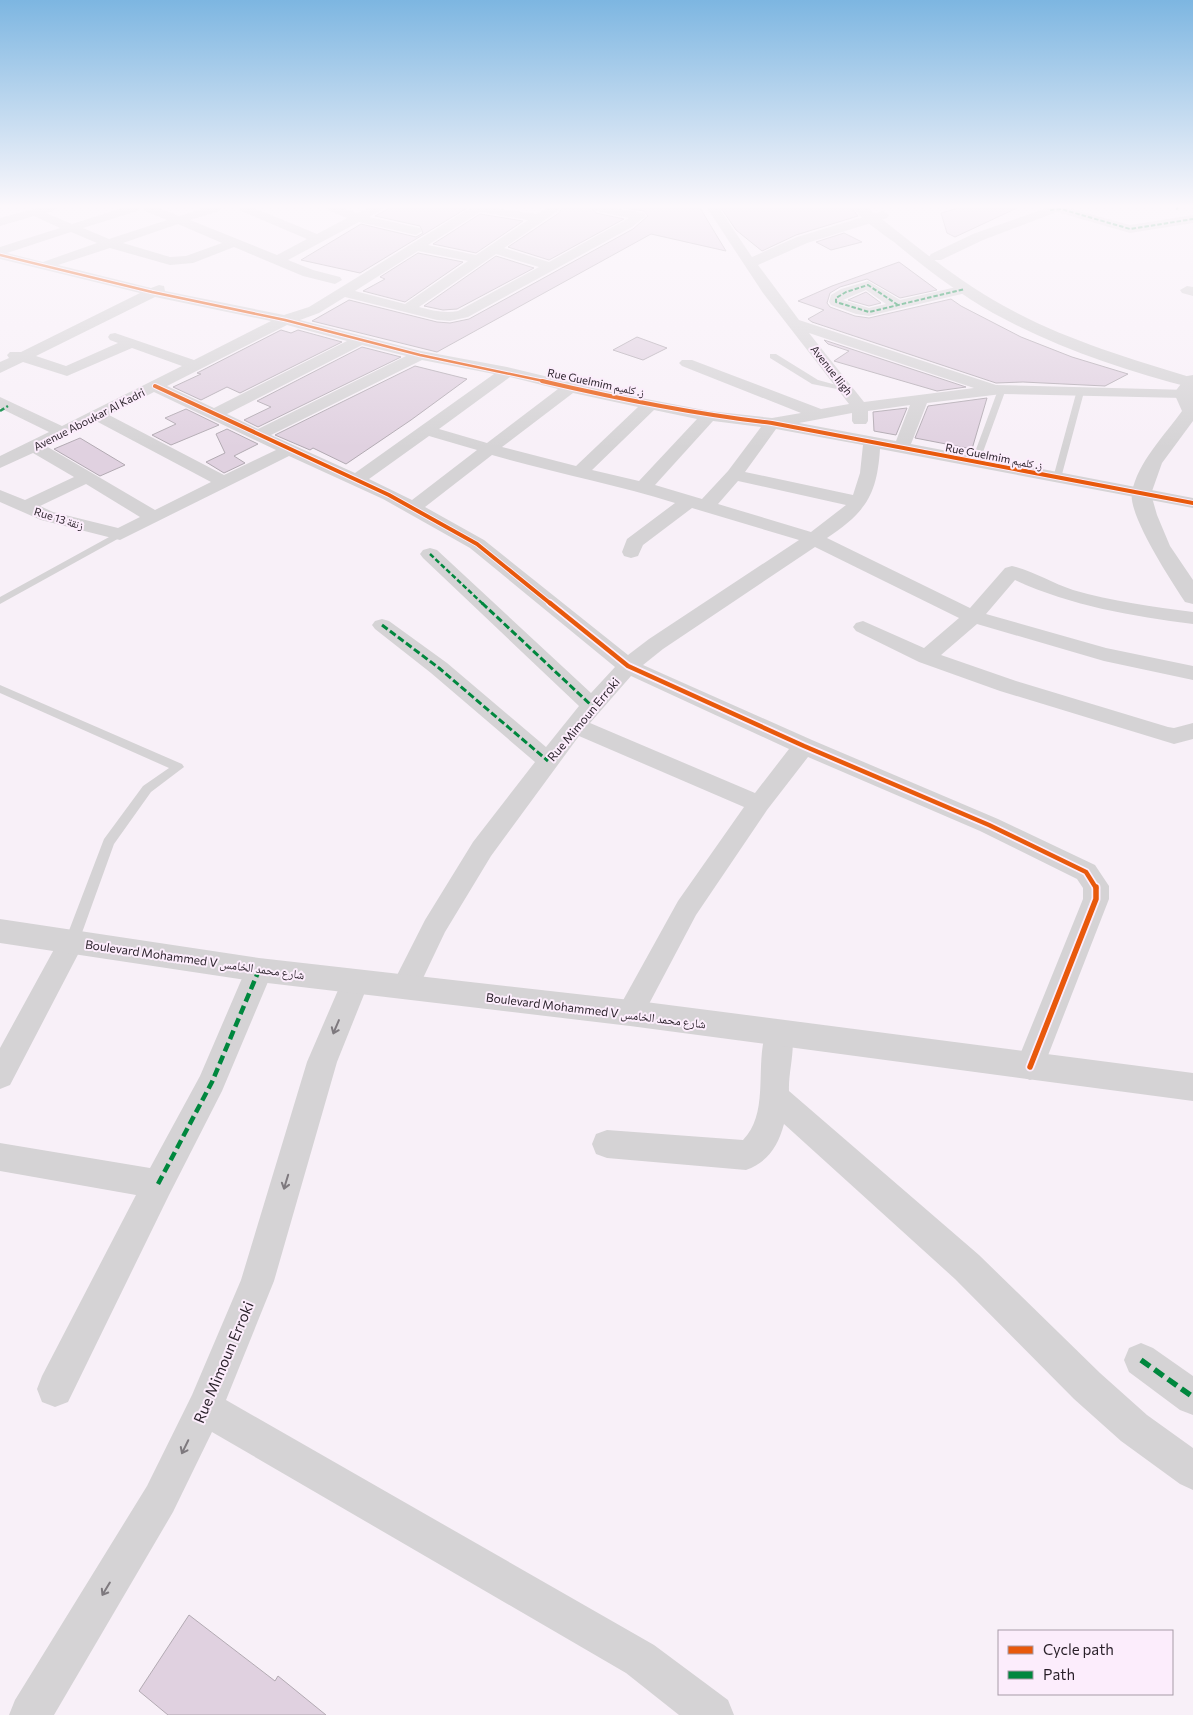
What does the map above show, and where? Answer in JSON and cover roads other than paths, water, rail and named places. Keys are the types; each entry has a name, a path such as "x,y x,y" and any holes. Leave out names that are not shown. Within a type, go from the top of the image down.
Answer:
{"main road":[{"path":"965,288 996,308 1046,332 1191,390"},
{"path":"979,288 1036,321 1114,352 1191,390"},
{"path":"1191,390 1153,463 1141,494 1147,516 1160,546 1193,597"},
{"name":"Boulevard Mohammed V شارع محمد الخامس","path":"0,931 259,970 630,1013 1193,1087"}],"street":[{"name":"Rue Guelmim ز. كلميم","path":"135,288 285,320 420,355 508,372 709,416 772,424 1193,503"},
{"path":"0,368 162,288"},
{"name":"Avenue Aboukar Al Kadri","path":"318,290 323,288"},
{"name":"Avenue Aboukar Al Kadri","path":"0,463 285,320 314,310 334,288"},
{"path":"356,288 408,308 437,316 450,317 462,314 509,288"},
{"path":"408,308 436,288"},
{"name":"Avenue Iligh","path":"767,288 860,407 866,442"},
{"path":"898,305 965,288"},
{"path":"211,290 226,296 217,306"},
{"name":"Avenue Aboukar Al Kadri","path":"285,320 291,309 302,300"},
{"path":"795,323 999,390"},
{"path":"86,326 195,365"},
{"path":"215,414 360,340"},
{"path":"0,350 67,371 131,343"},
{"path":"259,435 420,355"},
{"path":"687,363 819,414"},
{"path":"357,480 508,372"},
{"path":"155,386 414,507 493,556 628,666 804,746 989,825 1086,872 1096,886 1096,900 1030,1067"},
{"path":"414,507 570,387"},
{"path":"631,552 634,543 697,503 734,475 772,424 860,407 921,398 999,390 1080,392 1191,390"},
{"path":"901,449 921,398"},
{"path":"580,472 651,404"},
{"path":"3,406 62,432"},
{"path":"97,415 224,482"},
{"path":"643,487 709,416"},
{"path":"425,430 491,449 643,487 814,539 973,616 1104,654 1193,673"},
{"name":"Rue Mimoun Erroki","path":"405,988 449,900 482,849 575,726 628,666 678,628 840,521 859,502 869,482 866,442"},
{"path":"34,446 85,478 154,517"},
{"path":"120,534 289,450"},
{"path":"734,475 859,502"},
{"path":"24,507 85,478"},
{"name":"Rue 13 زنقة","path":"2,498 47,516 120,534"},
{"path":"430,554 592,706"},
{"path":"926,658 973,616 1012,572 1048,588 1150,613 1193,618"},
{"path":"382,625 439,668 548,761"},
{"path":"863,627 926,658 1008,686 1174,736 1193,731"},
{"path":"575,726 759,804"},
{"path":"630,1013 687,908 759,804 804,746"},
{"path":"0,1076 72,941"},
{"path":"55,1389 158,1184 212,1082 259,970"},
{"name":"Rue Mimoun Erroki","path":"42,1711 160,1499 205,1408 257,1281 322,1062 355,982"},
{"path":"607,1144 746,1156 759,1148 765,1138 775,1097 774,1078 779,1033"},
{"path":"775,1097 967,1267 1094,1392 1134,1428 1193,1471"},
{"path":"0,1157 158,1184"},
{"path":"1141,1360 1193,1397"},
{"path":"205,1408 640,1659 713,1715"}],"lane":[{"path":"772,356 815,382 847,389"},
{"path":"975,463 999,390"},
{"path":"1057,478 1080,392"},
{"path":"0,601 120,534"},
{"path":"0,689 178,767 147,789 108,842 72,941"}]}
